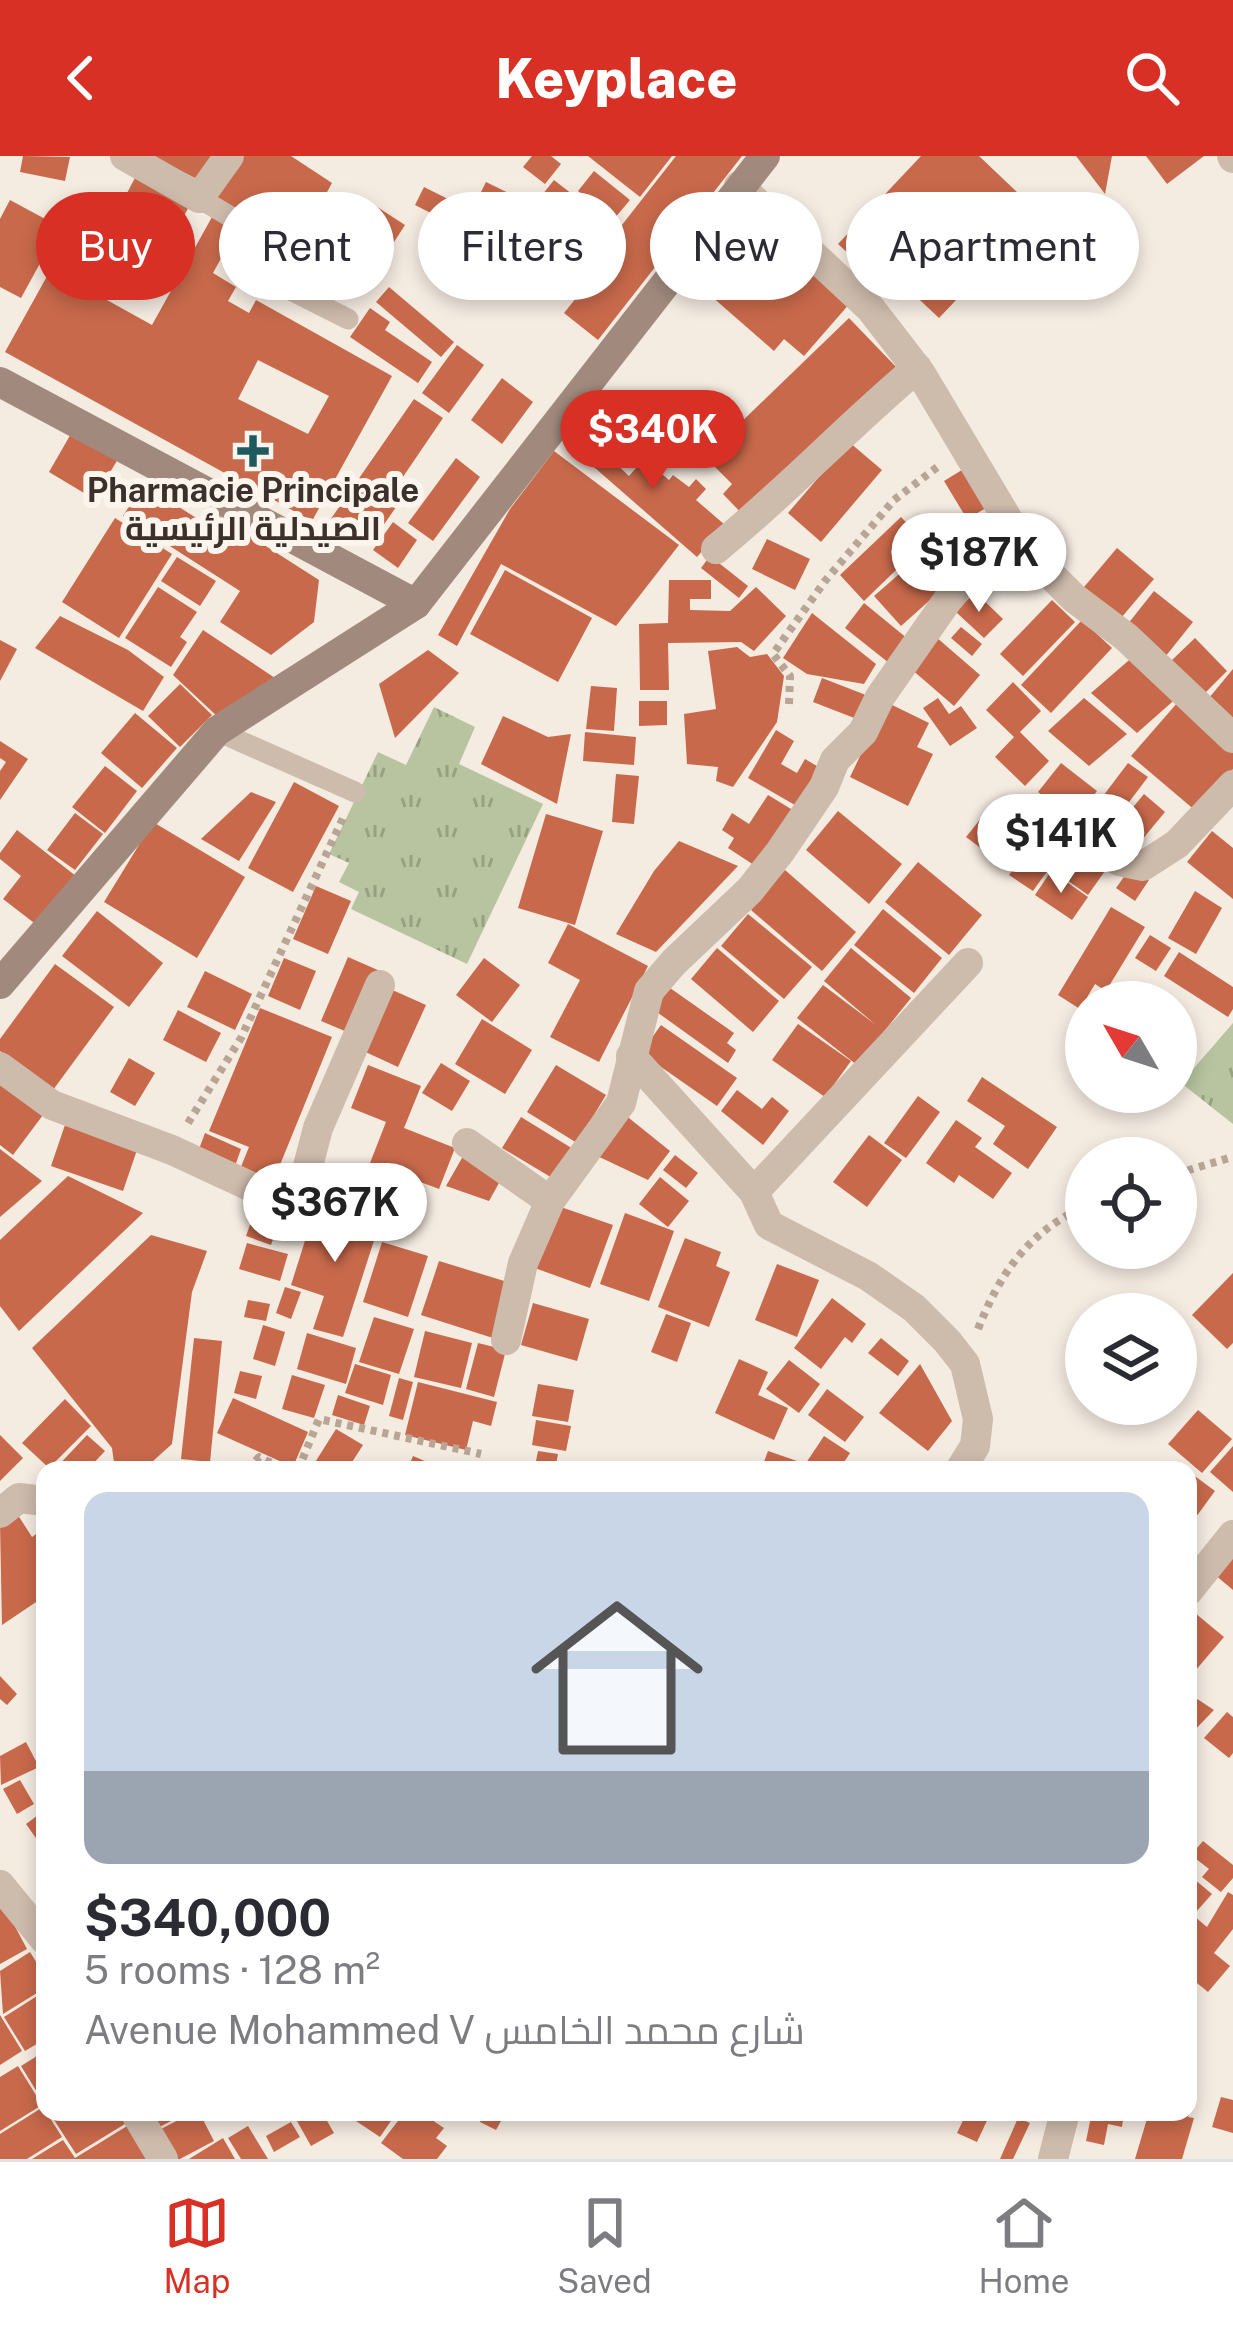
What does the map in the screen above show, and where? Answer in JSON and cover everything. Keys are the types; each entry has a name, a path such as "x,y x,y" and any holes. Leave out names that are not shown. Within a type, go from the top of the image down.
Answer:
{"street":[{"path":"124,156 199,198 229,156"},
{"path":"0,984 217,731 416,604 765,156"},
{"path":"739,186 871,309 917,368 1027,550 1233,738"},
{"path":"716,549 917,368"},
{"path":"0,382 416,604"},
{"path":"506,1340 523,1263 550,1201 621,1103 643,1004 657,979 770,865 806,816 836,760 863,732 880,698 946,601 990,547 1016,527"},
{"path":"1047,813 1119,861 1143,866 1177,844 1233,785"},
{"path":"754,1192 968,963"},
{"path":"0,1067 52,1105 172,1150 297,1208 318,1128 380,985"},
{"path":"631,1056 754,1192 769,1225 868,1276 914,1308 965,1364 978,1419 975,1446 966,1461"},
{"path":"467,1143 550,1201"},
{"path":"0,1513 19,1498 36,1500"},
{"path":"1197,1580 1233,1535"},
{"path":"0,1885 36,1929"},
{"path":"140,2121 163,2159"},
{"path":"1053,2159 1061,2121"}],"lane":[{"path":"199,198 266,238 253,271 348,319"},
{"path":"217,731 355,792"}],"path":[{"path":"789,704 790,676 772,654 825,581 894,500 966,446"},
{"path":"172,1150 241,1038 355,792"},
{"path":"1197,1168 1232,1157"},
{"path":"965,1364 996,1284 1053,1221 1065,1216"},
{"path":"302,1461 319,1419 481,1454"}],"green space":[{"path":"434,707 475,727 459,764 543,804 467,964 351,909 359,892 339,882 349,863 329,854 378,752 406,765"},
{"path":"1233,1023 1233,1124 1197,1096 1197,1065"}],"building":[{"path":"23,156 70,157 65,181 20,172"},
{"path":"151,156 216,156 203,182"},
{"path":"235,156 291,156 332,183 327,192 219,192 219,204 211,200"},
{"path":"532,156 551,156 561,164 545,184 523,167"},
{"path":"588,156 672,156 640,197"},
{"path":"676,156 742,156 714,192 650,192 650,274 598,340 564,313 574,300 626,300 626,220"},
{"path":"921,156 979,156 1017,192 887,192"},
{"path":"1076,156 1112,156 1103,192"},
{"path":"1146,156 1204,156 1167,184"},
{"path":"594,171 620,192 579,192"},
{"path":"138,172 177,192 128,192"},
{"path":"554,180 569,192 544,192"},
{"path":"486,182 507,192 481,192"},
{"path":"10,200 36,214 36,271 21,298 0,287 0,219"},
{"path":"212,217 219,221 219,262 213,273 219,277 219,300 229,300 249,313 256,300 392,376 312,521 5,352 36,296 36,300 107,300 152,325 166,300 195,300 195,248","holes":["258,360 329,396 308,434 238,399"]},
{"path":"394,218 405,225 394,242"},
{"path":"822,276 851,302 804,356 784,339 774,351 716,300 822,300"},
{"path":"394,291 454,342 441,357 376,302 394,300"},
{"path":"920,300 956,300 939,318"},
{"path":"370,308 390,322 385,330 432,362 418,383 350,337"},
{"path":"849,318 899,370 746,518 723,494 732,484 705,457"},
{"path":"457,345 484,365 449,413 422,393"},
{"path":"502,378 533,402 502,444 471,420"},
{"path":"414,399 443,418 392,493 401,500 378,533 367,526 356,542 328,523"},
{"path":"586,414 601,427 590,439 629,476 644,459 669,480 673,475 689,487 696,479 706,489 696,500 725,525 697,557 563,440"},
{"path":"72,432 118,459 94,499 49,472"},
{"path":"849,442 882,470 821,542 788,513"},
{"path":"554,451 679,545 616,626 501,564 457,646 438,635 510,509"},
{"path":"456,458 480,477 433,541 408,523"},
{"path":"970,465 993,504 967,519 944,481"},
{"path":"143,484 201,521 208,509 319,580 314,622 271,655 220,622 240,591 123,516"},
{"path":"901,517 925,542 864,601 840,575"},
{"path":"115,518 172,554 119,638 62,602"},
{"path":"393,522 417,540 398,568 373,550"},
{"path":"963,527 985,550 961,573 938,549"},
{"path":"767,539 810,559 795,590 752,569"},
{"path":"1117,548 1154,579 1121,618 1084,587"},
{"path":"921,555 948,584 901,626 874,596"},
{"path":"710,556 748,586 739,598 701,568"},
{"path":"177,557 216,581 200,606 161,581"},
{"path":"505,570 592,618 558,682 470,634"},
{"path":"669,580 711,580 711,599 690,599 690,610 730,611 756,587 786,616 754,651 741,642 668,643 669,690 640,690 639,624 668,623"},
{"path":"158,587 197,612 180,637 187,642 171,667 125,638"},
{"path":"1154,591 1193,622 1165,657 1127,625"},
{"path":"975,592 1003,619 984,638 956,612"},
{"path":"1052,600 1075,622 1023,676 1000,654"},
{"path":"864,603 908,639 889,663 845,628"},
{"path":"812,613 876,664 864,684 807,674 783,658"},
{"path":"60,616 128,650 164,677 143,711 35,648"},
{"path":"1082,620 1112,648 1051,713 1021,685"},
{"path":"961,627 982,644 972,656 951,638"},
{"path":"203,630 275,678 219,718 173,675"},
{"path":"936,637 980,675 954,706 910,668"},
{"path":"1195,638 1227,671 1203,695 1171,661"},
{"path":"0,640 17,649 0,681"},
{"path":"737,647 750,657 767,654 784,676 777,722 733,787 716,781 718,767 687,764 684,714 716,709 708,651"},
{"path":"428,650 459,673 395,738 379,684"},
{"path":"1135,655 1180,695 1137,733 1091,693"},
{"path":"1233,669 1233,728 1204,704"},
{"path":"822,678 871,697 862,721 813,702"},
{"path":"1013,682 1041,711 1020,732 1049,761 1025,786 995,757 1014,737 986,710"},
{"path":"180,684 212,715 180,747 148,716"},
{"path":"591,686 617,688 614,731 586,729"},
{"path":"938,698 949,714 961,706 977,728 950,746 923,708"},
{"path":"1084,698 1127,734 1089,766 1048,731"},
{"path":"639,701 667,701 667,725 639,726"},
{"path":"886,702 929,723 917,747 933,754 908,806 850,777"},
{"path":"1178,702 1233,749 1233,769 1197,812 1131,756"},
{"path":"135,713 177,748 142,788 101,753"},
{"path":"503,716 548,737 571,734 557,804 481,764"},
{"path":"776,730 794,741 781,764 797,773 805,759 822,769 800,808 748,778"},
{"path":"585,732 636,737 634,765 583,761"},
{"path":"0,741 28,759 0,800 0,771 6,762 0,758"},
{"path":"1061,763 1097,791 1075,820 1038,792"},
{"path":"1128,763 1148,777 1104,835 1085,820"},
{"path":"105,766 137,791 105,833 72,807"},
{"path":"616,774 639,776 634,824 612,822"},
{"path":"294,782 339,806 293,892 248,868"},
{"path":"251,792 276,802 239,861 201,839"},
{"path":"1144,794 1165,812 1131,853 1109,836"},
{"path":"768,795 796,812 760,869 728,848 734,838 722,830 732,813 749,824"},
{"path":"838,811 902,864 869,904 806,850"},
{"path":"986,812 1017,836 998,861 966,837"},
{"path":"75,813 103,834 75,870 47,850"},
{"path":"546,814 603,831 575,925 518,908"},
{"path":"153,822 245,877 197,958 104,902"},
{"path":"1059,823 1112,861 1088,895 1036,858"},
{"path":"17,830 81,880 42,929 3,899 21,876 0,859"},
{"path":"1212,831 1233,848 1233,899 1187,862"},
{"path":"679,841 738,866 656,952 616,934 654,871"},
{"path":"1024,854 1048,870 1033,891 1009,875"},
{"path":"918,862 982,915 949,955 885,902"},
{"path":"1131,867 1149,880 1135,901 1116,888"},
{"path":"785,870 856,932 822,971 751,910"},
{"path":"1051,871 1088,897 1072,920 1035,895"},
{"path":"316,886 351,901 328,954 293,939"},
{"path":"1195,891 1222,908 1196,954 1168,938"},
{"path":"1111,907 1145,927 1112,981 1066,981"},
{"path":"883,909 942,958 914,993 854,945"},
{"path":"97,911 163,963 129,1007 62,956"},
{"path":"748,914 812,967 784,999 721,946"},
{"path":"568,924 648,966 599,1062 550,1037 580,980 548,963"},
{"path":"1150,935 1171,948 1156,971 1135,958"},
{"path":"717,948 779,1001 753,1032 691,979"},
{"path":"851,948 911,998 857,1065 797,1018 823,985 876,1025 824,981"},
{"path":"1179,952 1233,987 1233,1009 1228,1017 1197,997 1197,981 1172,981 1164,976"},
{"path":"348,957 380,971 352,1034 321,1021"},
{"path":"284,958 316,971 300,1010 268,996"},
{"path":"484,958 520,985 492,1022 456,995"},
{"path":"55,964 114,1007 53,1090 0,1051 0,1039"},
{"path":"205,971 252,994 235,1030 187,1007"},
{"path":"388,988 426,1005 398,1067 359,1049"},
{"path":"670,988 734,1033 727,1043 736,1050 728,1063 654,1010"},
{"path":"260,1008 332,1037 271,1187 238,1174 249,1147 209,1131"},
{"path":"178,1010 221,1033 206,1062 163,1040"},
{"path":"482,1019 532,1050 505,1094 455,1064"},
{"path":"798,1024 851,1061 825,1097 772,1060"},
{"path":"661,1025 737,1078 717,1106 641,1053"},
{"path":"129,1058 155,1073 135,1106 110,1092"},
{"path":"441,1063 470,1081 452,1111 422,1093"},
{"path":"368,1065 421,1086 404,1128 455,1148 439,1189 370,1163 386,1122 351,1108"},
{"path":"556,1065 606,1095 577,1143 527,1112"},
{"path":"0,1077 46,1111 13,1155 0,1145"},
{"path":"982,1077 1057,1127 1028,1169 993,1144 1005,1126 967,1101"},
{"path":"737,1090 762,1109 772,1097 789,1111 763,1145 721,1111"},
{"path":"918,1096 940,1112 906,1158 884,1143"},
{"path":"624,1114 670,1151 648,1180 593,1154"},
{"path":"521,1117 578,1152 559,1182 502,1148"},
{"path":"956,1120 982,1138 975,1147 1012,1173 993,1199 959,1175 954,1183 926,1163"},
{"path":"66,1122 138,1147 123,1191 51,1166"},
{"path":"205,1133 241,1149 235,1166 198,1152"},
{"path":"869,1135 902,1160 867,1207 833,1182"},
{"path":"0,1149 42,1181 0,1217"},
{"path":"466,1151 504,1174 489,1201 446,1186"},
{"path":"675,1155 698,1173 686,1188 663,1170"},
{"path":"329,1174 387,1192 379,1218 321,1199"},
{"path":"68,1176 143,1213 19,1331 0,1306 0,1240"},
{"path":"660,1177 689,1201 668,1227 639,1204"},
{"path":"257,1205 282,1214 271,1245 246,1236"},
{"path":"555,1205 613,1225 590,1288 532,1267"},
{"path":"316,1206 379,1225 343,1337 313,1329 324,1296 291,1285"},
{"path":"625,1213 674,1231 649,1301 600,1284"},
{"path":"151,1235 207,1251 192,1292 172,1444 153,1461 114,1461 112,1448 32,1348"},
{"path":"685,1238 721,1252 716,1266 730,1272 709,1327 658,1307"},
{"path":"382,1242 428,1256 408,1317 363,1302"},
{"path":"247,1243 288,1254 280,1281 239,1269"},
{"path":"439,1261 514,1284 496,1339 421,1315"},
{"path":"777,1264 819,1280 797,1337 755,1320"},
{"path":"1233,1273 1233,1343 1227,1349 1197,1320 1197,1310"},
{"path":"285,1287 301,1292 291,1319 276,1313"},
{"path":"832,1298 866,1324 852,1343 845,1337 821,1369 794,1348"},
{"path":"248,1300 270,1304 266,1321 244,1317"},
{"path":"533,1303 589,1319 577,1361 521,1345"},
{"path":"666,1314 691,1323 677,1362 651,1352"},
{"path":"374,1317 414,1329 399,1374 359,1362"},
{"path":"263,1325 285,1332 275,1366 253,1359"},
{"path":"425,1331 472,1343 461,1388 414,1377"},
{"path":"307,1333 356,1348 346,1384 297,1369"},
{"path":"194,1338 222,1341 210,1461 181,1459"},
{"path":"881,1338 909,1361 898,1376 868,1353"},
{"path":"478,1343 506,1350 494,1397 466,1389"},
{"path":"739,1359 768,1372 758,1395 788,1408 774,1440 715,1413"},
{"path":"789,1360 820,1384 799,1413 766,1389"},
{"path":"355,1364 391,1375 383,1405 345,1393"},
{"path":"920,1364 952,1421 928,1451 879,1413"},
{"path":"240,1371 262,1376 256,1399 234,1393"},
{"path":"292,1375 325,1385 314,1418 282,1409"},
{"path":"399,1378 413,1382 403,1420 389,1416"},
{"path":"418,1382 497,1402 491,1426 473,1421 466,1450 405,1435"},
{"path":"538,1384 574,1390 568,1422 532,1416"},
{"path":"827,1389 864,1417 845,1442 808,1415"},
{"path":"338,1395 370,1406 364,1425 332,1415"},
{"path":"233,1398 308,1432 296,1461 280,1461 217,1433"},
{"path":"65,1399 91,1426 56,1461 41,1461 22,1443"},
{"path":"1198,1410 1232,1439 1202,1473 1197,1461 1188,1461 1168,1444 1185,1425 1197,1425"},
{"path":"536,1420 571,1426 566,1451 532,1445"},
{"path":"336,1429 363,1445 353,1461 316,1461"},
{"path":"0,1435 23,1458 0,1481"},
{"path":"87,1435 105,1451 96,1461 62,1461"},
{"path":"824,1436 850,1453 845,1461 807,1461"},
{"path":"1233,1446 1233,1492 1210,1472"},
{"path":"538,1451 558,1454 557,1461 536,1461"},
{"path":"768,1451 797,1461 764,1461"},
{"path":"1197,1478 1215,1491 1197,1516"},
{"path":"16,1512 32,1537 36,1534 36,1602 2,1625 0,1523"},
{"path":"1233,1551 1233,1590 1214,1574"},
{"path":"1197,1615 1224,1637 1197,1669"},
{"path":"0,1676 17,1694 7,1705 0,1699"},
{"path":"1197,1699 1214,1710 1197,1728"},
{"path":"1227,1712 1233,1717 1229,1758 1204,1738"},
{"path":"26,1742 36,1768 1,1785 0,1756"},
{"path":"20,1780 34,1804 17,1814 3,1789"},
{"path":"36,1817 36,1838 26,1824"},
{"path":"1203,1841 1233,1865 1233,1878 1221,1892 1202,1877 1209,1869 1197,1860"},
{"path":"1197,1882 1212,1894 1197,1911"},
{"path":"1228,1892 1233,1895 1233,1929 1214,1953 1230,1966 1208,1992 1197,1983 1197,1919 1207,1927"},
{"path":"0,1898 27,1949 0,1964"},
{"path":"30,1952 36,1962 36,1994 3,2014 0,1971"},
{"path":"36,1997 36,2044 25,2051 4,2017"},
{"path":"0,2015 22,2051 0,2065"},
{"path":"36,2057 36,2090 21,2066"},
{"path":"18,2066 36,2095 36,2109 0,2131 0,2077"},
{"path":"1221,2097 1233,2100 1233,2133 1212,2127"},
{"path":"36,2111 36,2121 52,2121 62,2137 27,2159 0,2159 0,2134"},
{"path":"55,2121 130,2121 76,2154"},
{"path":"150,2121 171,2121 154,2130"},
{"path":"176,2121 204,2121 214,2141 180,2159 169,2159 155,2132"},
{"path":"297,2121 327,2121 334,2133 311,2146"},
{"path":"356,2121 391,2121 380,2137"},
{"path":"398,2121 434,2121 444,2128 436,2138 447,2146 437,2159 403,2159 381,2143"},
{"path":"480,2121 501,2121 496,2130"},
{"path":"963,2121 987,2121 977,2142 957,2133"},
{"path":"1017,2121 1030,2123 1013,2159 1000,2159"},
{"path":"1090,2121 1123,2121 1122,2127 1108,2124 1104,2145 1086,2141"},
{"path":"1146,2121 1193,2121 1182,2159 1135,2159"},
{"path":"291,2122 300,2137 274,2152 266,2136"},
{"path":"132,2123 154,2159 32,2159 63,2140 75,2158"},
{"path":"248,2126 268,2159 241,2159 228,2138"},
{"path":"223,2138 235,2159 189,2159"}],"place":[{"name":"Pharmacie Principale الصيدلية الرئيسية","path":"253,451"}]}
